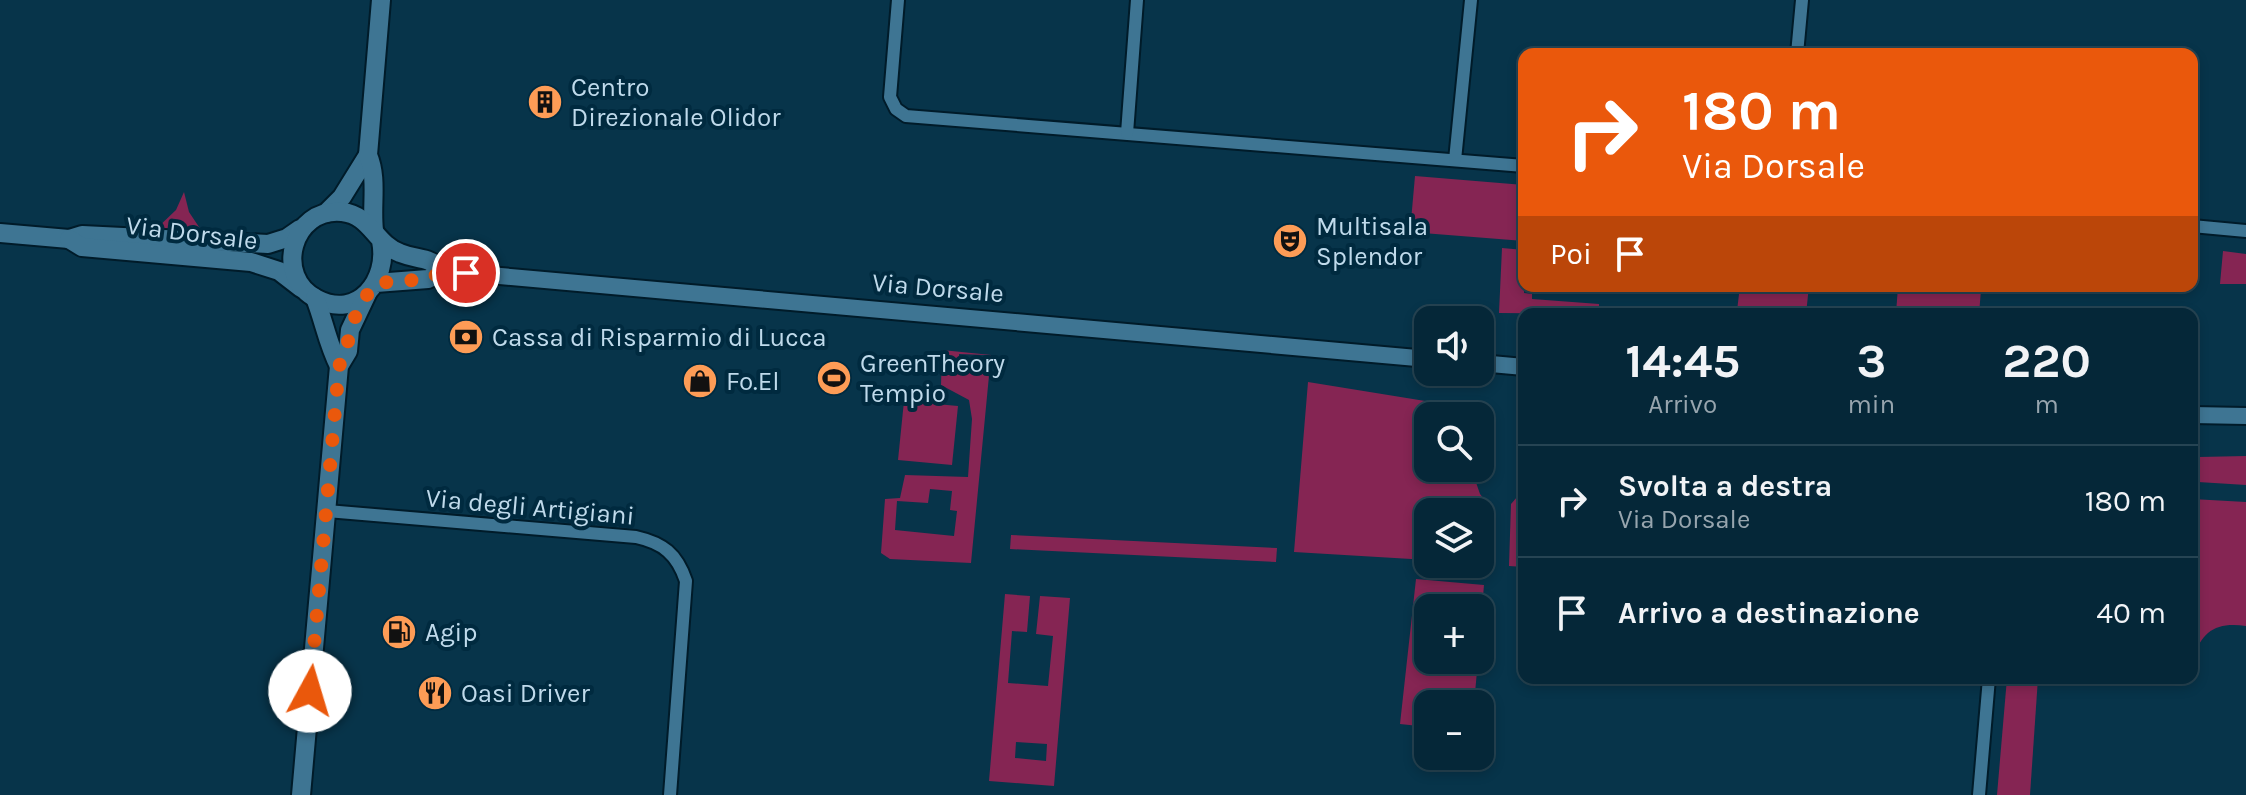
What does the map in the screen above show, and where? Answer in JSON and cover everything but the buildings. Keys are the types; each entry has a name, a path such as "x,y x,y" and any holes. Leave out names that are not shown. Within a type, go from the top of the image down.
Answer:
{"main road":[{"path":"339,366 310,294 296,279 292,251 304,226 326,213 347,190 368,155 381,0"},
{"path":"301,795 339,366 348,351 350,330 382,270 384,255 372,213 375,171 368,155"},
{"path":"326,213 340,211 353,214 378,236"},
{"name":"Via Dorsale","path":"0,233 69,239 82,235 268,244 287,238 304,226"},
{"name":"Via Dorsale","path":"372,288 428,279 444,271 432,260 399,253 378,236"},
{"name":"Via Dorsale","path":"69,239 82,247 251,262 279,271 310,294"},
{"path":"310,294 325,302 345,303 372,288"}],"street":[{"path":"898,0 890,97 896,109 906,116 1518,165"},
{"path":"1127,133 1137,0"},
{"path":"1455,160 1471,0"},
{"path":"1798,48 1802,0"},
{"path":"2198,227 2246,231"},
{"name":"Via Dorsale","path":"444,271 1414,358"},
{"path":"1494,364 1518,366"},
{"path":"2198,415 2246,416"},
{"name":"Via degli Artigiani","path":"327,511 636,537 653,541 669,550 680,564 686,581 670,795"},
{"path":"1979,795 1988,684"}],"shaded area":[{"path":"1415,176 1518,185 1518,241 1410,232"},
{"path":"184,192 189,212 203,233 154,231 176,210"},
{"path":"1502,248 1518,249 1518,292 1532,294 1532,299 1599,304 1599,308 1518,308 1518,313 1499,313"},
{"path":"2223,251 2246,254 2246,284 2220,284"},
{"path":"1808,292 1807,308 1737,308 1739,294 1732,293"},
{"path":"1898,292 1981,292 1980,308 1896,308"},
{"path":"942,350 991,355 971,563 890,559 881,553 885,499 900,498 905,475 968,477 972,419 969,400 941,385","holes":["959,354 986,355 986,371 959,370","930,489 952,491 950,510 957,511 954,536 895,530 897,501 928,503"]},
{"path":"1308,382 1431,402 1414,402 1414,482 1476,482 1483,498 1414,498 1414,559 1294,552"},
{"path":"904,401 958,406 952,465 898,460"},
{"path":"2246,456 2246,485 2198,482 2199,457"},
{"path":"1518,496 1518,567 1509,566 1511,504"},
{"path":"2198,499 2246,502 2246,626 2218,627 2198,647"},
{"path":"1011,535 1277,548 1276,562 1010,549"},
{"path":"1416,579 1484,585 1483,594 1414,594"},
{"path":"1005,594 1030,596 1027,632 1012,631 1008,683 1048,686 1053,636 1036,634 1040,596 1070,598 1054,786 989,781","holes":["1016,742 1047,744 1046,761 1015,758"]},
{"path":"1414,597 1414,674 1477,674 1475,690 1414,690 1414,726 1400,724"},
{"path":"2006,684 2038,684 2030,795 1997,795"}],"place":[{"name":"Centro Direzionale Olidor","path":"545,102"},
{"name":"Multisala Splendor","path":"1290,241"},
{"name":"Cassa di Risparmio di Lucca","path":"466,337"},
{"name":"GreenTheory Tempio","path":"834,378"},
{"name":"Fo.El","path":"700,381"},
{"name":"Agip","path":"399,632"},
{"name":"Oasi Driver","path":"435,693"}],"route":[{"path":"310,691 339,366 348,351 350,330 359,308 376,283 428,279 444,271 466,273"}]}
